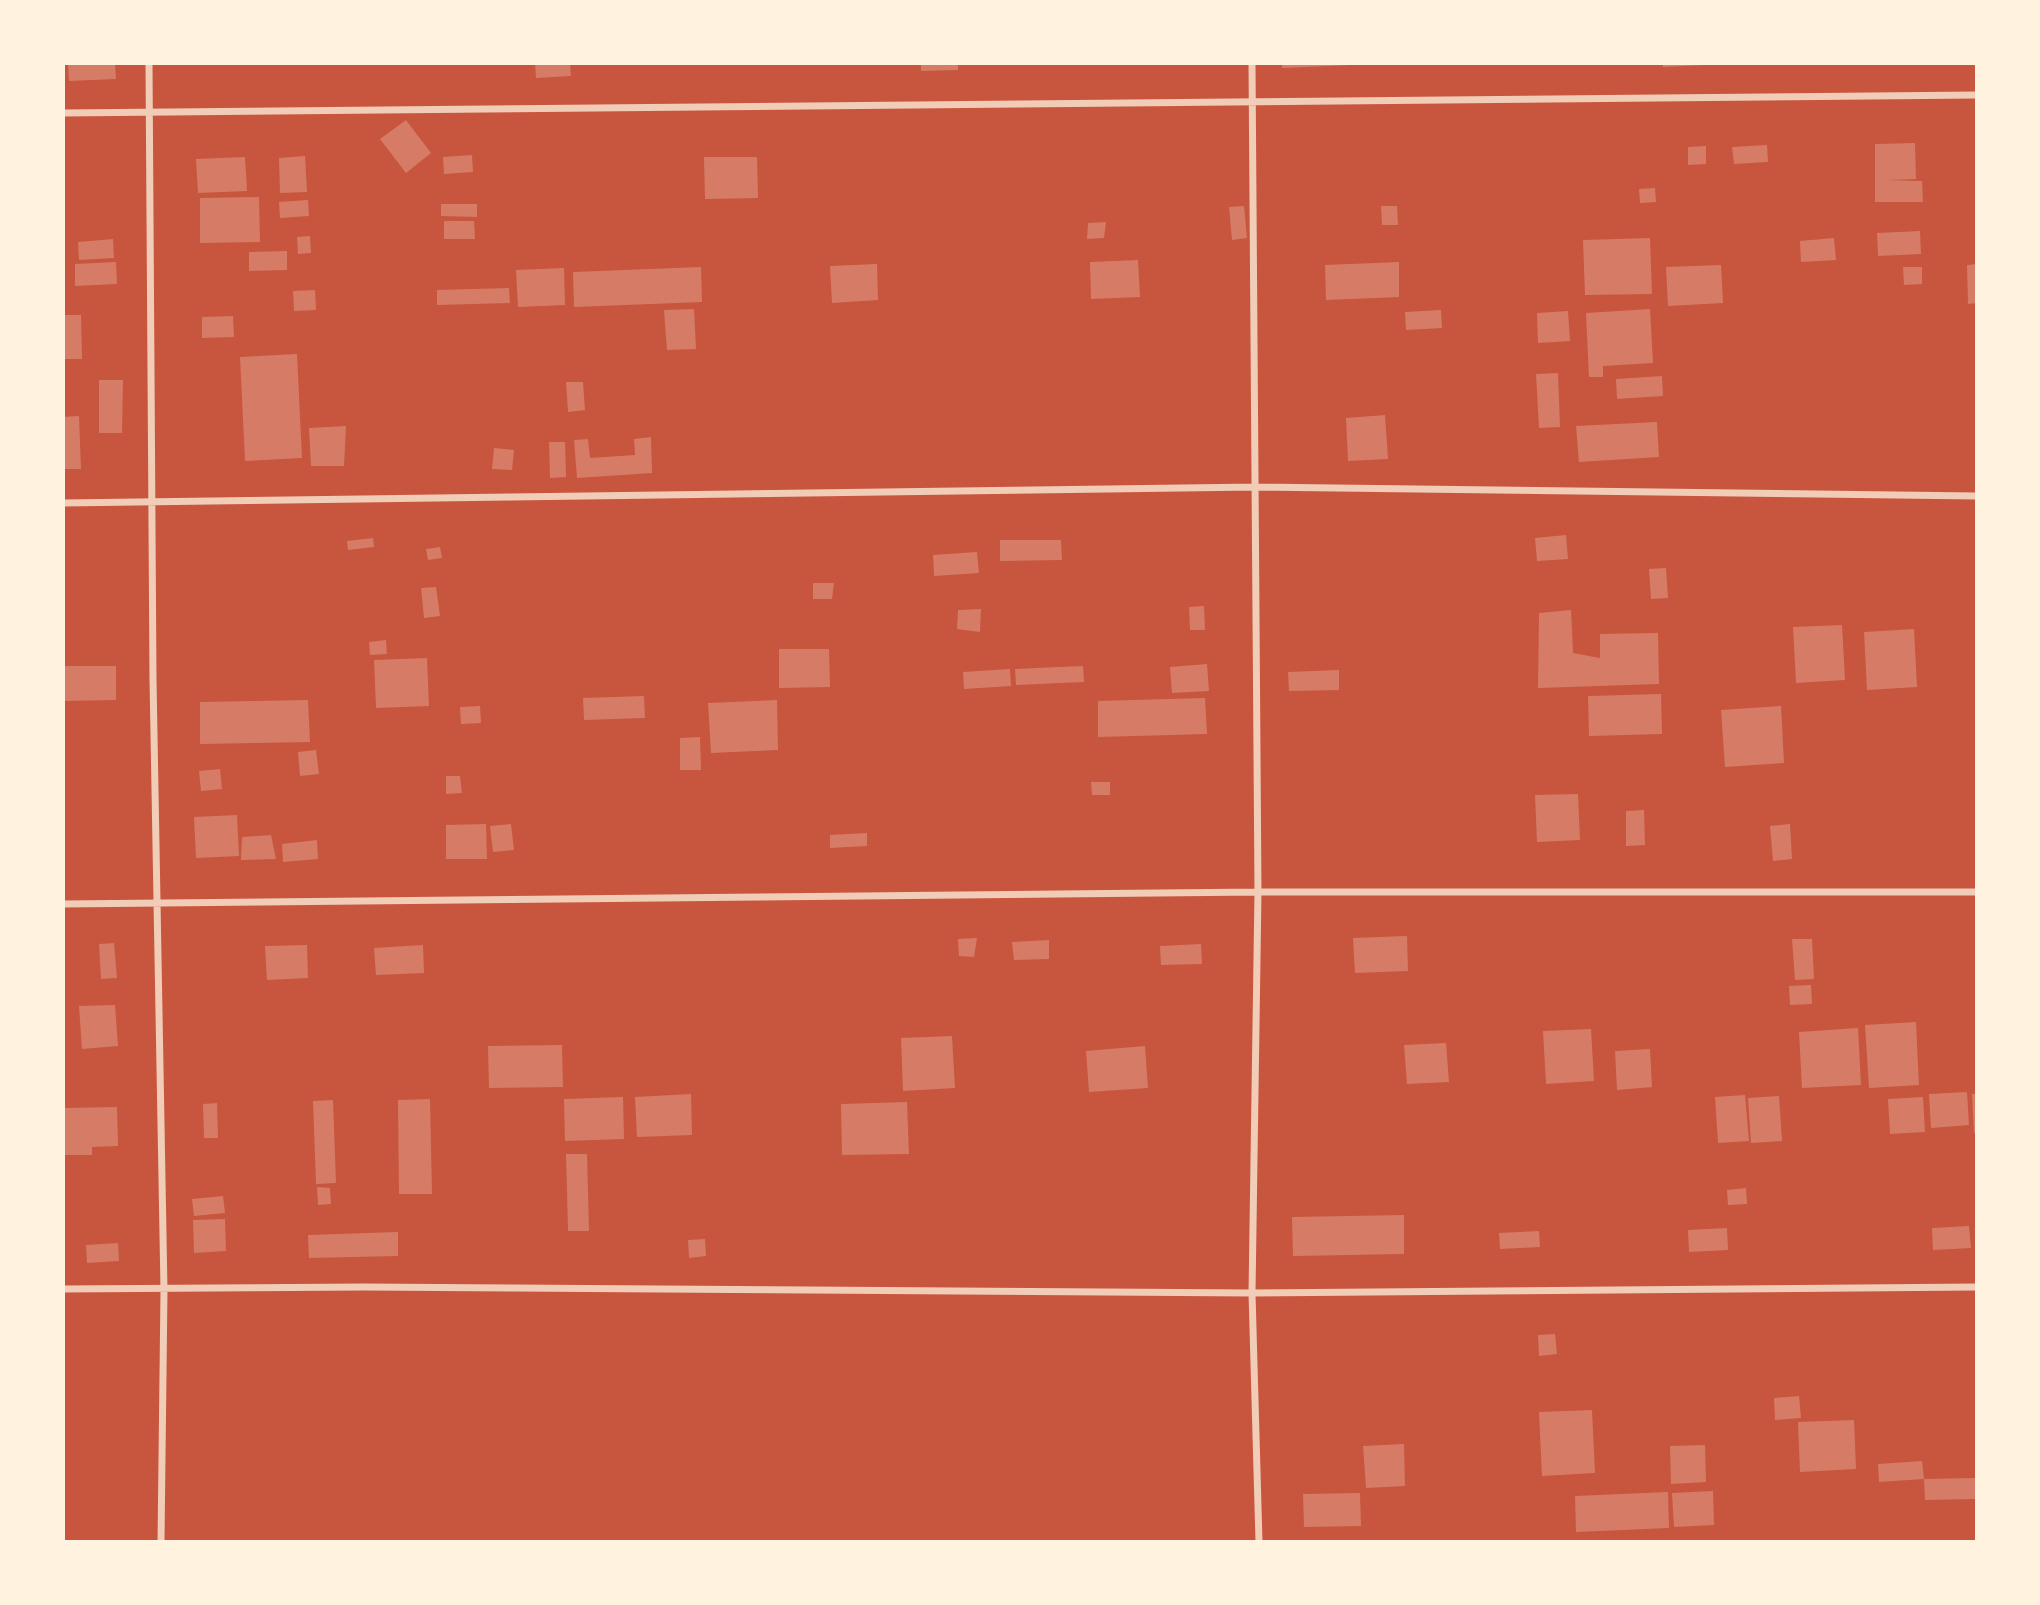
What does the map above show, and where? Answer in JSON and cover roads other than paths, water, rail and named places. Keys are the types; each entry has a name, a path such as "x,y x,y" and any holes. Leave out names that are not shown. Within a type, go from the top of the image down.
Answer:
{"street":[{"path":"149,63 152,502 164,1290 161,1542"},
{"path":"1252,63 1258,892 1252,1293 1259,1542"},
{"path":"63,113 1977,95"},
{"path":"63,503 1256,487 1977,496"},
{"path":"63,904 1258,892 1977,892"},
{"path":"63,1289 379,1287 1252,1293 1977,1287"}]}
